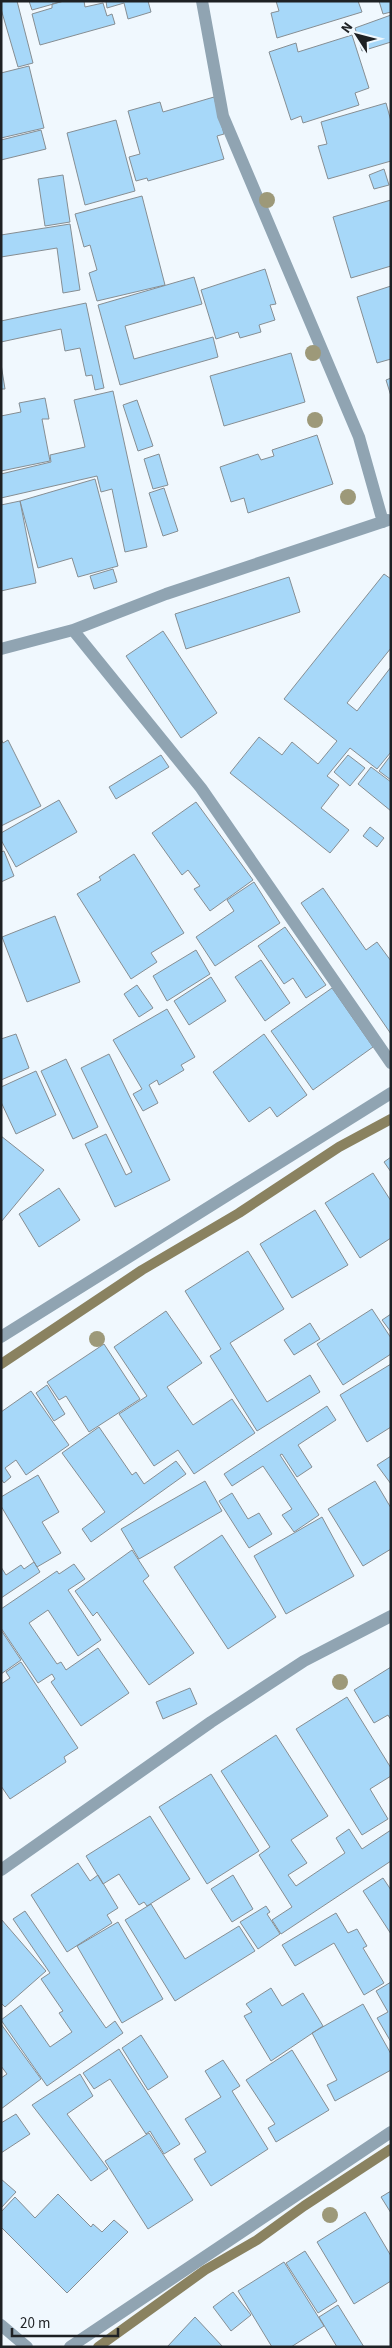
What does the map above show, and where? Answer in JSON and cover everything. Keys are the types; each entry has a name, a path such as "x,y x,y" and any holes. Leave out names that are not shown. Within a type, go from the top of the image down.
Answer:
{"street":[{"path":"1,648 73,630 166,594 387,521 359,436 223,116 202,1"},
{"path":"73,630 201,788 391,1063"},
{"path":"1,1337 391,1093"},
{"path":"1,1870 211,1722 288,1671 391,1616"},
{"path":"70,2347 391,2132"},
{"path":"1,2325 26,2347"}],"building":[{"path":"1,1 17,1 33,63 18,67 1,9"},
{"path":"29,1 64,1 32,10"},
{"path":"63,1 84,1 85,7 103,3 107,16 112,14 115,24 40,45 32,14 52,8 52,4"},
{"path":"106,1 148,1 151,12 128,19 124,3 107,8"},
{"path":"276,1 358,1 362,12 277,38 271,13 279,11"},
{"path":"379,1 391,1 391,12 383,14"},
{"path":"391,15 391,42 362,51 355,28"},
{"path":"352,35 369,88 355,93 359,105 303,123 301,116 291,120 269,52 296,43 298,52"},
{"path":"29,66 44,128 1,138 1,73"},
{"path":"214,97 224,134 217,136 224,159 148,181 147,178 136,181 129,157 140,154 128,111 160,102 163,112"},
{"path":"386,103 391,121 391,161 328,179 318,146 327,144 321,122"},
{"path":"116,120 135,191 85,205 67,133"},
{"path":"41,130 46,149 1,160 1,140"},
{"path":"384,169 389,185 374,189 369,175"},
{"path":"63,175 70,222 45,226 38,179"},
{"path":"142,196 165,285 97,301 89,273 97,270 90,245 84,247 75,214"},
{"path":"391,200 391,266 351,278 333,217"},
{"path":"70,224 80,290 63,293 57,248 1,257 1,235"},
{"path":"265,269 276,304 270,305 275,320 259,325 261,332 240,338 238,332 216,339 201,290"},
{"path":"194,277 202,304 125,326 134,359 213,337 218,357 120,385 98,305"},
{"path":"391,286 391,359 377,363 357,297"},
{"path":"86,303 104,388 95,390 92,375 86,376 80,348 65,351 61,329 1,342 1,321"},
{"path":"291,353 305,402 224,426 210,376"},
{"path":"1,364 5,389 1,389"},
{"path":"391,378 391,396 386,380"},
{"path":"113,391 147,547 125,552 112,489 101,492 97,476 1,498 1,474 51,462 50,455 85,447 74,400"},
{"path":"45,398 49,419 42,419 50,461 1,471 1,416 21,412 19,403"},
{"path":"137,400 153,446 138,451 123,405"},
{"path":"317,435 333,484 248,513 244,498 231,502 220,467 258,454 261,460 274,456 272,450"},
{"path":"159,454 168,485 153,489 144,459"},
{"path":"95,479 118,566 78,577 72,558 38,568 20,501"},
{"path":"164,488 178,531 163,536 149,493"},
{"path":"20,501 36,583 1,591 1,505"},
{"path":"113,569 117,582 94,589 90,576"},
{"path":"384,574 391,579 391,648 347,703 357,711 391,667 391,752 377,769 350,748 327,776 339,785 321,808 349,830 330,853 230,773 259,737 282,755 292,742 318,764 337,741 284,699"},
{"path":"289,577 300,612 186,649 175,614"},
{"path":"163,631 217,713 181,738 126,656"},
{"path":"1,739 3,743 8,740 41,806 1,826"},
{"path":"161,755 169,767 116,799 109,787"},
{"path":"348,755 365,768 350,786 334,772"},
{"path":"391,755 391,780 379,771"},
{"path":"371,767 391,782 391,811 358,784"},
{"path":"59,800 77,832 16,867 1,840 1,833"},
{"path":"196,802 253,880 210,911 194,889 200,886 188,870 182,875 152,833"},
{"path":"370,827 384,838 377,847 363,836"},
{"path":"4,851 14,876 1,882 1,852"},
{"path":"134,854 184,933 151,953 157,962 131,979 77,894 101,880 99,877"},
{"path":"254,882 280,923 215,966 196,937 234,911 227,900"},
{"path":"323,888 366,950 377,942 391,961 391,1034 301,903"},
{"path":"55,916 80,982 27,1002 2,937"},
{"path":"285,927 326,985 306,998 293,978 284,984 258,946"},
{"path":"196,950 210,974 167,1001 153,976"},
{"path":"261,960 290,1003 265,1021 235,977"},
{"path":"211,977 226,1001 189,1025 174,1001"},
{"path":"137,985 153,1008 139,1017 124,994"},
{"path":"332,988 373,1047 313,1090 271,1031"},
{"path":"167,1009 195,1057 181,1065 184,1070 159,1085 157,1080 149,1085 158,1103 143,1111 133,1094 142,1089 113,1040"},
{"path":"16,1034 29,1068 1,1080 1,1039"},
{"path":"264,1034 307,1095 277,1117 270,1107 249,1122 213,1072"},
{"path":"109,1054 170,1180 115,1207 85,1144 106,1134 126,1175 132,1172 81,1068"},
{"path":"66,1059 98,1127 73,1139 41,1071"},
{"path":"36,1071 56,1115 16,1134 1,1102 1,1087"},
{"path":"1,1136 44,1170 1,1222"},
{"path":"391,1157 391,1172 384,1162"},
{"path":"373,1173 391,1201 391,1238 360,1258 325,1203"},
{"path":"59,1188 80,1220 39,1247 19,1214"},
{"path":"315,1210 348,1265 292,1298 260,1244"},
{"path":"248,1251 284,1309 230,1343 267,1402 310,1375 320,1392 257,1431 210,1356 221,1349 185,1291"},
{"path":"372,1309 391,1338 391,1354 343,1385 317,1344"},
{"path":"166,1311 202,1363 167,1387 193,1425 232,1399 255,1433 194,1474 178,1450 154,1466 119,1414 147,1396 114,1347"},
{"path":"391,1314 391,1332 382,1320"},
{"path":"310,1323 320,1339 294,1355 284,1340"},
{"path":"104,1344 140,1399 89,1432 66,1396 59,1400 47,1382"},
{"path":"391,1364 391,1427 367,1442 340,1395"},
{"path":"47,1385 65,1414 54,1421 36,1393"},
{"path":"31,1391 69,1445 26,1475 16,1460 5,1468 11,1477 4,1483 1,1479 1,1412"},
{"path":"327,1406 336,1420 298,1445 312,1467 297,1477 282,1454 280,1455 319,1515 294,1532 282,1515 292,1509 263,1466 232,1486 224,1474"},
{"path":"99,1427 132,1475 136,1472 144,1484 176,1461 186,1474 91,1542 82,1529 105,1512 62,1453"},
{"path":"391,1456 391,1484 377,1465"},
{"path":"38,1475 59,1512 42,1522 61,1553 37,1567 1,1506 1,1497"},
{"path":"205,1481 222,1511 139,1559 121,1529"},
{"path":"375,1481 391,1508 391,1549 363,1566 328,1509"},
{"path":"232,1493 248,1519 259,1513 272,1534 249,1548 219,1501"},
{"path":"322,1517 354,1576 286,1614 254,1556"},
{"path":"222,1535 276,1617 228,1649 174,1567"},
{"path":"132,1550 149,1576 143,1581 194,1653 149,1685 97,1612 93,1616 75,1591"},
{"path":"34,1562 40,1572 1,1598 1,1567 6,1575 21,1565 24,1569"},
{"path":"74,1564 85,1579 68,1590 101,1640 78,1656 48,1610 29,1623 57,1664 61,1662 66,1670 98,1648 129,1693 81,1726 51,1682 55,1679 52,1674 38,1683 1,1628 1,1609 57,1571 59,1574"},
{"path":"1,1630 21,1660 1,1674"},
{"path":"21,1662 78,1748 64,1757 66,1762 10,1799 1,1786 1,1684 10,1678 6,1672"},
{"path":"391,1667 391,1720 388,1715 374,1723 354,1690"},
{"path":"190,1688 197,1704 163,1719 156,1702"},
{"path":"347,1697 391,1768 391,1776 370,1789 388,1819 362,1835 296,1729"},
{"path":"276,1735 328,1816 291,1840 307,1863 288,1875 296,1886 345,1853 336,1838 349,1829 362,1849 391,1830 391,1861 281,1934 272,1920 292,1907 259,1855 270,1847 221,1771"},
{"path":"211,1774 259,1851 207,1884 159,1807"},
{"path":"150,1816 190,1879 147,1906 144,1902 139,1905 119,1874 103,1884 86,1856"},
{"path":"78,1863 90,1881 98,1875 118,1908 107,1915 112,1923 67,1952 31,1895"},
{"path":"233,1875 253,1909 232,1922 211,1889"},
{"path":"383,1878 391,1890 391,1934 363,1891"},
{"path":"151,1904 185,1959 239,1926 255,1951 175,2001 125,1920"},
{"path":"266,1906 270,1912 267,1914 280,1934 258,1949 240,1922"},
{"path":"25,1911 106,2028 115,2021 123,2033 47,2086 1,2020 21,2005 50,2047 72,2032 59,2013 63,2011 41,1979 50,1973 13,1919"},
{"path":"336,1913 348,1933 357,1929 367,1946 363,1948 384,1983 364,1995 334,1943 295,1966 282,1945"},
{"path":"1,1919 46,1971 5,2007 1,2003"},
{"path":"118,1922 163,1999 122,2023 77,1946"},
{"path":"391,1982 391,2042 377,2018 388,2012 376,1991"},
{"path":"271,1988 282,2006 303,1993 323,2026 271,2061 244,2016 252,2012 246,2004"},
{"path":"363,2004 391,2054 391,2070 335,2101 327,2085 337,2080 312,2033"},
{"path":"1,2024 41,2079 1,2109 1,2078 7,2074 1,2066"},
{"path":"141,2035 168,2077 148,2090 122,2048"},
{"path":"119,2049 180,2144 164,2154 150,2131 146,2134 110,2079 94,2089 83,2073"},
{"path":"292,2050 329,2110 276,2142 268,2128 275,2124 246,2080"},
{"path":"223,2060 240,2086 232,2091 268,2149 211,2186 194,2159 206,2152 185,2119 221,2097 205,2071"},
{"path":"80,2074 93,2096 67,2114 108,2169 91,2181 32,2105"},
{"path":"16,2114 30,2134 1,2153 1,2123"},
{"path":"149,2133 193,2200 148,2229 105,2161"},
{"path":"1,2179 16,2192 1,2208"},
{"path":"391,2191 391,2213 381,2197"},
{"path":"58,2194 91,2227 93,2224 102,2232 114,2220 128,2232 67,2293 1,2227 1,2212 15,2197 35,2218"},
{"path":"365,2212 391,2256 391,2281 354,2304 317,2242"},
{"path":"305,2251 337,2301 318,2313 286,2263"},
{"path":"284,2262 324,2326 291,2347 272,2347 238,2291"},
{"path":"233,2292 251,2315 231,2331 213,2307"},
{"path":"338,2305 364,2347 337,2347 319,2317"},
{"path":"195,2317 223,2347 167,2347"}],"waterway":[{"path":"1,1364 142,1270 239,1213 339,1147 391,1119"},
{"path":"98,2347 205,2270 257,2240 304,2206 391,2149"}]}
